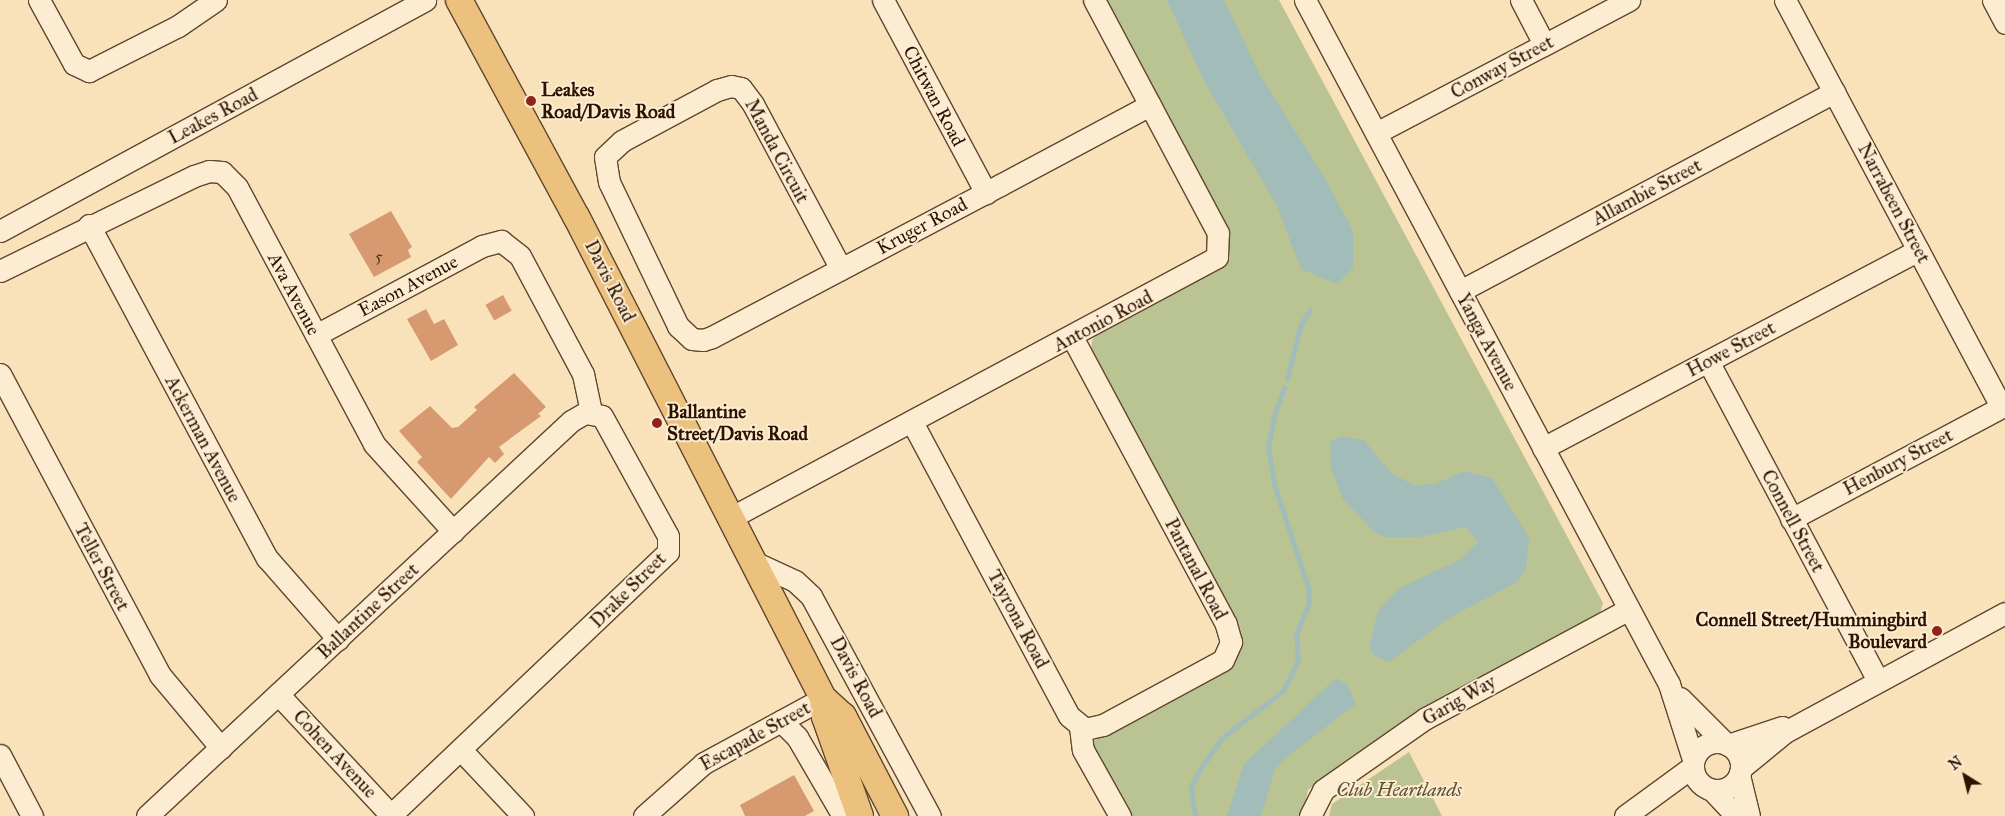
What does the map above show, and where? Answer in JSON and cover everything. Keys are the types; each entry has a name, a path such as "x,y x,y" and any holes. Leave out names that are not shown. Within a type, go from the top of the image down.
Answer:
{"main road":[{"name":"Davis Road","path":"459,0 756,563 823,698 842,716 895,816"},
{"name":"Davis Road","path":"823,698 825,717 860,816"}],"street":[{"path":"39,0 74,64 89,71 178,26 216,0"},
{"name":"Leakes Road","path":"0,231 425,0"},
{"name":"Chitwan Road","path":"883,0 986,193"},
{"name":"Antonio Road","path":"732,517 1204,267 1219,251 1218,233 1094,0"},
{"name":"Yanga Avenue","path":"1305,0 1669,684 1693,714 1727,744"},
{"path":"1521,0 1544,44"},
{"name":"Conway Street","path":"1376,134 1629,0"},
{"name":"Narrabeen Street","path":"1785,0 2003,406"},
{"path":"1997,1 2005,23"},
{"name":"Manda Circuit","path":"692,339 676,321 608,182 604,162 608,152 622,141 717,90 731,86 748,95 841,269"},
{"name":"Allambie Street","path":"1460,291 1834,92"},
{"name":"Kruger Road","path":"692,339 712,337 1150,105"},
{"name":"Ava Avenue","path":"89,225 194,176 209,171 222,172 237,187 374,444 453,531"},
{"path":"0,271 89,225"},
{"name":"Ackerman Avenue","path":"89,225 267,558 338,639"},
{"name":"Eason Avenue","path":"316,335 482,246 501,241 520,256 583,374 591,412"},
{"name":"Howe Street","path":"1544,448 1918,250"},
{"name":"Pantanal Road","path":"1072,337 1231,642 1227,655 1215,665 1103,725 1080,727"},
{"name":"Connell Street","path":"1708,361 1878,681"},
{"name":"Teller Street","path":"0,374 160,676 221,748"},
{"name":"Henbury Street","path":"1791,518 2003,406"},
{"name":"Ballantine Street","path":"147,816 571,420 591,412"},
{"name":"Drake Street","path":"391,815 668,552 668,536 608,423 591,412"},
{"name":"Tayrona Road","path":"912,422 1069,716 1080,727 1083,750 1120,816"},
{"name":"Davis Road","path":"756,563 795,581 812,596 930,816"},
{"name":"Garig Way","path":"1310,816 1323,790 1426,718 1629,609"},
{"path":"1633,812 1709,789 1730,787 1740,772 1769,743 1818,713 2005,613"},
{"name":"Yanga Avenue","path":"1669,684 1693,763"},
{"name":"Cohen Avenue","path":"278,694 391,815"},
{"name":"Escapade Street","path":"644,816 704,763 823,698"},
{"path":"1633,812 1693,763 1704,746 1727,744 1818,713"},
{"path":"781,721 797,737 843,816"},
{"path":"1727,744 1737,753 1749,816"},
{"path":"460,750 523,816"},
{"path":"0,755 32,816"},
{"path":"1693,763 1709,789 1736,816"}],"green space":[{"path":"1103,0 1279,0 1603,603 1599,616 1432,705 1308,790 1303,816 1127,816 1086,745 1231,664 1238,652 1091,350 1092,340 1100,332 1219,267 1229,246 1228,237"},
{"name":"Club Heartlands","path":"1409,752 1442,816 1329,816 1332,804"}],"water":[{"path":"1167,0 1224,0 1260,75 1326,180 1353,231 1353,268 1337,284 1301,269 1276,204 1204,81"},
{"path":"1343,436 1364,440 1392,474 1414,485 1435,484 1465,471 1492,478 1529,538 1526,569 1517,582 1447,619 1389,662 1373,655 1369,646 1378,611 1401,587 1460,560 1478,542 1466,527 1419,537 1386,537 1374,532 1343,499 1331,468 1330,441"},
{"path":"1336,678 1348,685 1356,704 1283,760 1275,769 1261,816 1227,816 1244,764"}],"building":[{"path":"391,211 412,247 408,250 411,257 374,277 349,234"},
{"path":"503,295 512,311 494,320 486,305"},
{"path":"426,309 434,324 444,319 458,345 431,361 407,319"},
{"path":"514,373 546,407 538,414 541,416 499,447 504,454 495,463 489,457 451,499 417,462 422,457 399,431 430,406 452,428 458,427 477,410 474,407"},
{"path":"794,775 814,811 805,816 745,816 740,805"}],"waterway":[{"path":"1287,379 1300,327 1310,310"},
{"path":"1195,816 1191,786 1201,768 1222,738 1283,691 1298,660 1296,634 1309,603 1308,587 1274,484 1268,448 1275,413 1284,388"}],"place":[{"name":"Leakes Road/Davis Road","path":"531,101"},
{"name":"Ballantine Street/Davis Road","path":"657,423"},
{"name":"Connell Street/Hummingbird Boulevard","path":"1937,631"}]}
